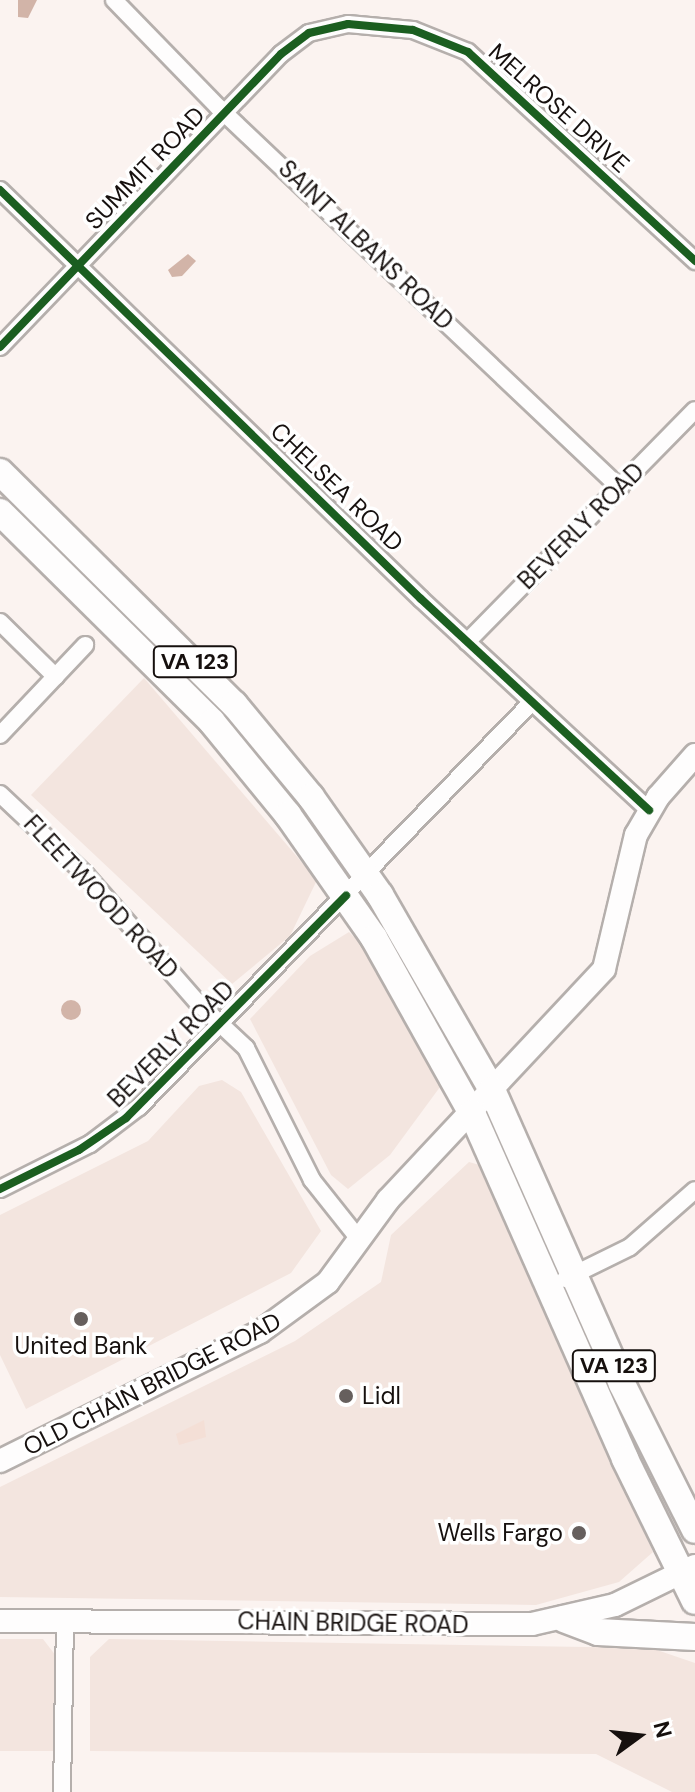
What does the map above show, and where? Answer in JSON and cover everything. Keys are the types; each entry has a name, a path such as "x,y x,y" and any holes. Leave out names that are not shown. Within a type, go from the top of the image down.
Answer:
{"main road":[{"name":"VA 123","path":"0,472 234,704 366,873 427,969 492,1090 574,1275 695,1530"},
{"name":"VA 123","path":"0,512 212,722 346,896 428,1029 472,1113 549,1286 688,1570 695,1601"},
{"path":"564,1619 598,1632 695,1637"}],"street":[{"name":"SAINT ALBANS ROAD","path":"114,0 620,488"},
{"name":"MELROSE DRIVE","path":"326,27 375,24 413,30 468,52 695,261"},
{"name":"SUMMIT ROAD","path":"0,347 281,54 326,27"},
{"name":"CHELSEA ROAD","path":"0,190 467,642 649,810"},
{"name":"BEVERLY ROAD","path":"467,642 695,410"},
{"path":"0,622 56,677"},
{"path":"0,735 85,645"},
{"name":"BEVERLY ROAD","path":"0,1189 113,1128 221,1025 531,703"},
{"name":"OLD CHAIN BRIDGE ROAD","path":"0,1461 283,1319 328,1282 388,1200 604,969 628,860 649,810 695,755"},
{"name":"FLEETWOOD ROAD","path":"0,794 86,875 221,1025 246,1048 312,1180 359,1239"},
{"path":"549,1286 630,1247 695,1190"},
{"name":"CHAIN BRIDGE ROAD","path":"0,1621 522,1624 564,1619 615,1605 688,1570"},
{"path":"62,1792 65,1620"}],"shaded area":[{"path":"18,0 37,0 28,18 18,17"},
{"path":"188,254 196,261 182,276 172,277 168,270"},
{"path":"144,678 317,880 290,936 232,984 31,795"},
{"path":"349,932 369,952 440,1087 390,1155 348,1189 331,1175 250,1019 310,956"},
{"path":"67,1000 75,1000 81,1010 75,1020 67,1020 61,1014 61,1006"},
{"path":"222,1080 241,1092 321,1231 291,1273 26,1409 0,1355 0,1215 148,1141 199,1086"},
{"path":"469,1162 483,1166 653,1552 619,1582 536,1605 0,1597 0,1487 295,1341 381,1282 391,1235"},
{"path":"204,1420 206,1437 179,1445 176,1434"},
{"path":"0,1639 43,1639 56,1656 53,1751 0,1751"},
{"path":"109,1639 651,1648 695,1663 695,1792 672,1792 596,1754 90,1751 90,1657"}],"cycle path":[{"path":"0,347 281,54 309,33 348,24 413,30 468,52 695,261"},
{"path":"0,190 421,599 649,810"},
{"path":"0,1189 79,1150 126,1118 346,896"}],"place":[{"name":"United Bank","path":"81,1319"},
{"name":"Lidl","path":"346,1396"},
{"name":"Wells Fargo","path":"579,1533"}]}
